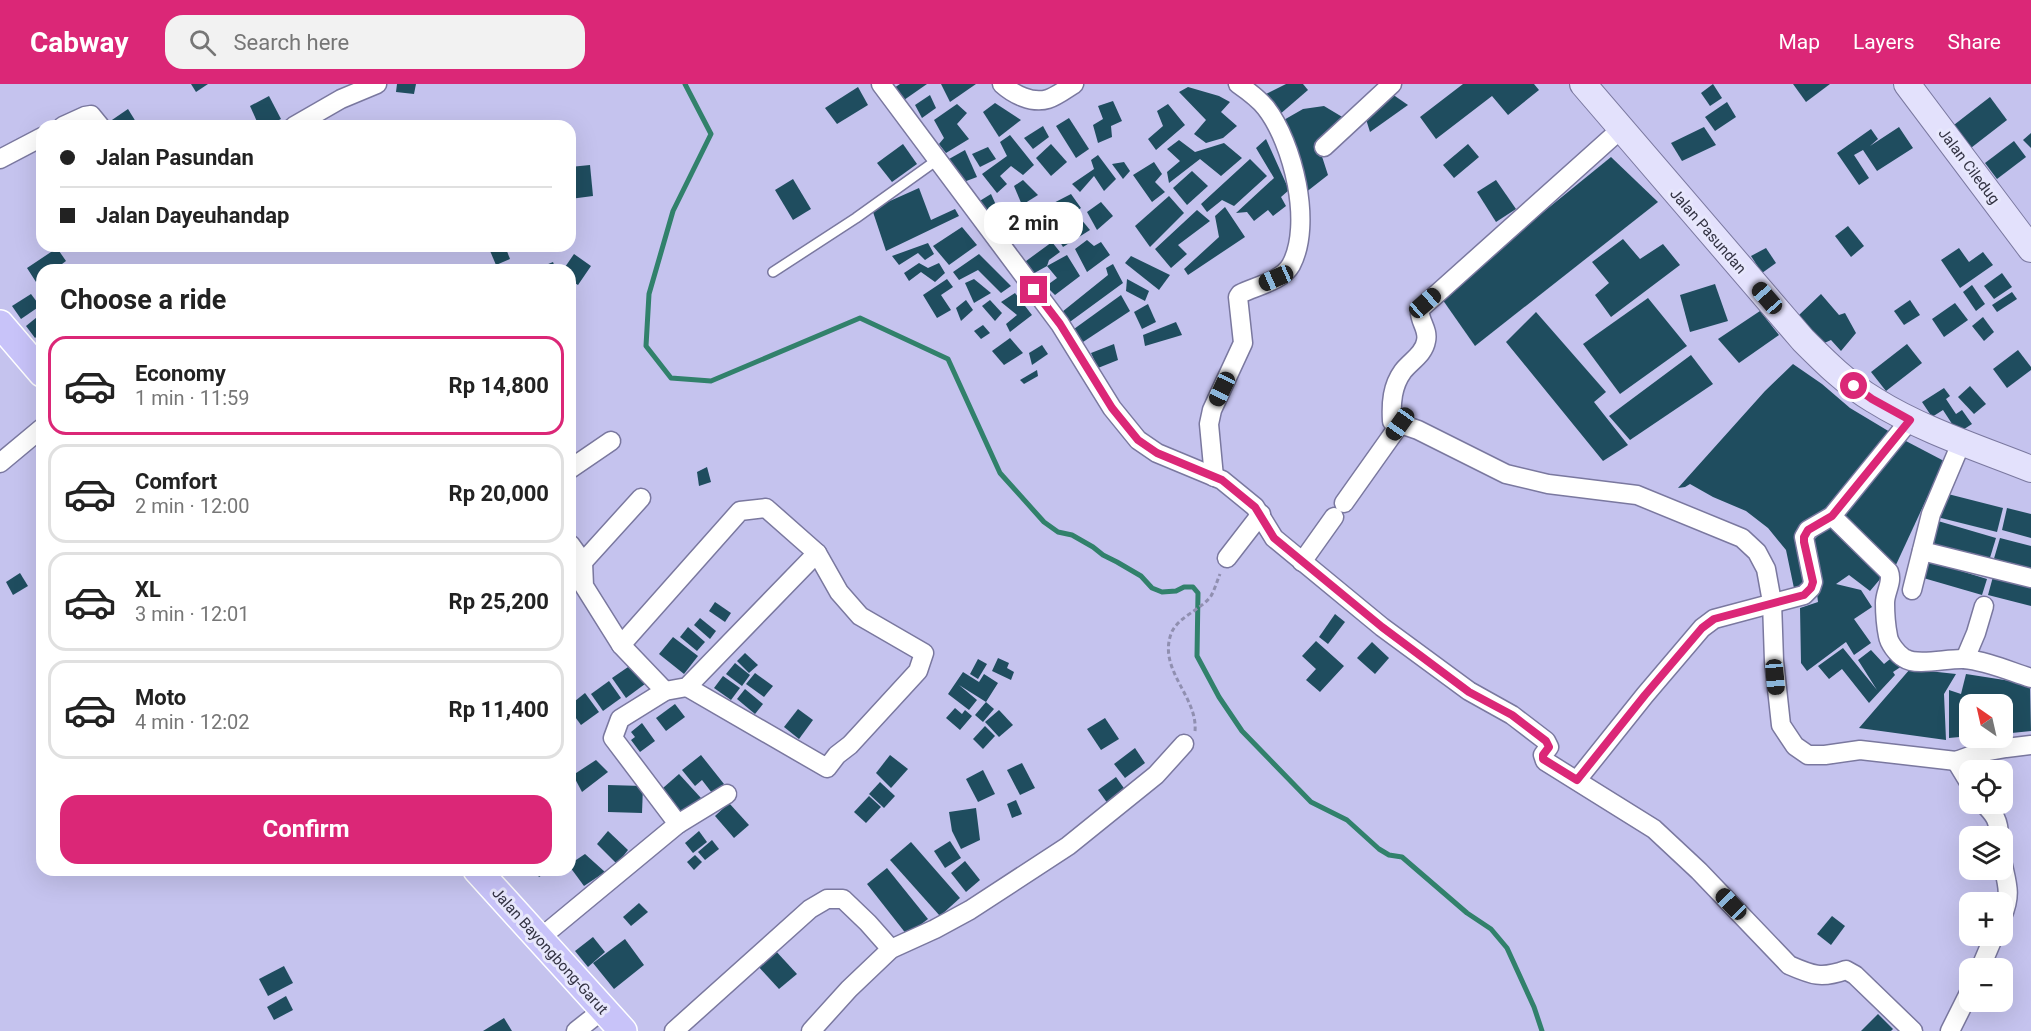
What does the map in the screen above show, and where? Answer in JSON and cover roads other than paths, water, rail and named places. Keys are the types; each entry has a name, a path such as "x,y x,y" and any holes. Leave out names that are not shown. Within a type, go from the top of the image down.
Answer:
{"main road":[{"path":"0,324 36,357"},
{"name":"Jalan Bayongbong-Garut","path":"482,876 623,1031"}],"street":[{"path":"304,120 341,99 377,84"},
{"path":"881,84 1060,324 1112,408 1138,440 1157,453 1218,478 1258,510 1274,538 1382,627 1469,692 1512,715 1546,741 1549,747 1543,759 1654,830 1699,871 1789,965 1808,974 1822,976 1846,970 1855,975 1913,1031"},
{"path":"1002,84 1022,97 1041,100 1051,98 1074,84"},
{"path":"1218,478 1209,424 1212,410 1243,343 1238,297 1287,271 1295,254 1299,233 1298,196 1287,148 1265,107 1255,96 1238,84"},
{"path":"1324,147 1392,84"},
{"name":"Jalan Pasundan","path":"1583,84 1803,340 1836,373 1872,399 1910,420 2031,469"},
{"name":"Jalan Ciledug","path":"1907,84 2029,241"},
{"path":"76,120 90,115 95,120"},
{"path":"1621,129 1420,309 1420,317 1426,332 1426,344 1395,385 1391,405 1392,422 1418,430 1506,474 1548,484 1637,495 1742,538 1756,552 1781,600 1778,709 1781,725 1795,746 1808,755 1860,750 1956,761 1978,753 2031,746"},
{"path":"0,159 36,140"},
{"path":"1577,780 1702,628 1714,619 1804,595 1813,585 1804,537 1808,530 1832,516 1910,420"},
{"path":"1302,562 1400,424"},
{"path":"0,463 36,433"},
{"path":"576,465 611,441"},
{"path":"1912,590 1931,514 1962,441"},
{"path":"583,562 641,498"},
{"path":"621,645 740,511 766,508 817,554 839,592 860,616 924,653 918,671 827,768 687,687"},
{"path":"1227,558 1258,510"},
{"path":"1832,516 1889,572 1891,579 1886,592 1885,605 1888,637 1896,651 1904,658 1915,662 1965,659 1989,664 2031,678"},
{"path":"1922,551 2031,578"},
{"path":"576,552 583,562 584,586 621,645 665,691"},
{"path":"678,824 613,738 620,719 665,691 687,687 817,554"},
{"path":"1965,659 1984,606"},
{"path":"811,1031 849,989 891,949 970,910 1068,846 1156,775 1184,744"},
{"path":"1956,761 1959,766"},
{"path":"539,939 678,824 727,794"},
{"path":"674,1031 810,909 827,899 843,899 891,949"},
{"path":"576,1031 604,1009"},
{"path":"1950,1031 1960,1012"}],"lane":[{"path":"773,272 856,218 936,160"}],"waterway":[{"path":"685,84 711,134 673,211 649,294 646,346 671,378 711,381 860,318 948,359 1000,473 1044,522 1058,532 1072,535 1141,576 1152,588 1162,592 1193,587 1198,593 1197,656 1219,697 1242,731 1311,802 1347,820 1379,849 1389,855 1402,857 1467,913 1491,929 1507,948 1534,1007 1542,1031"}]}
